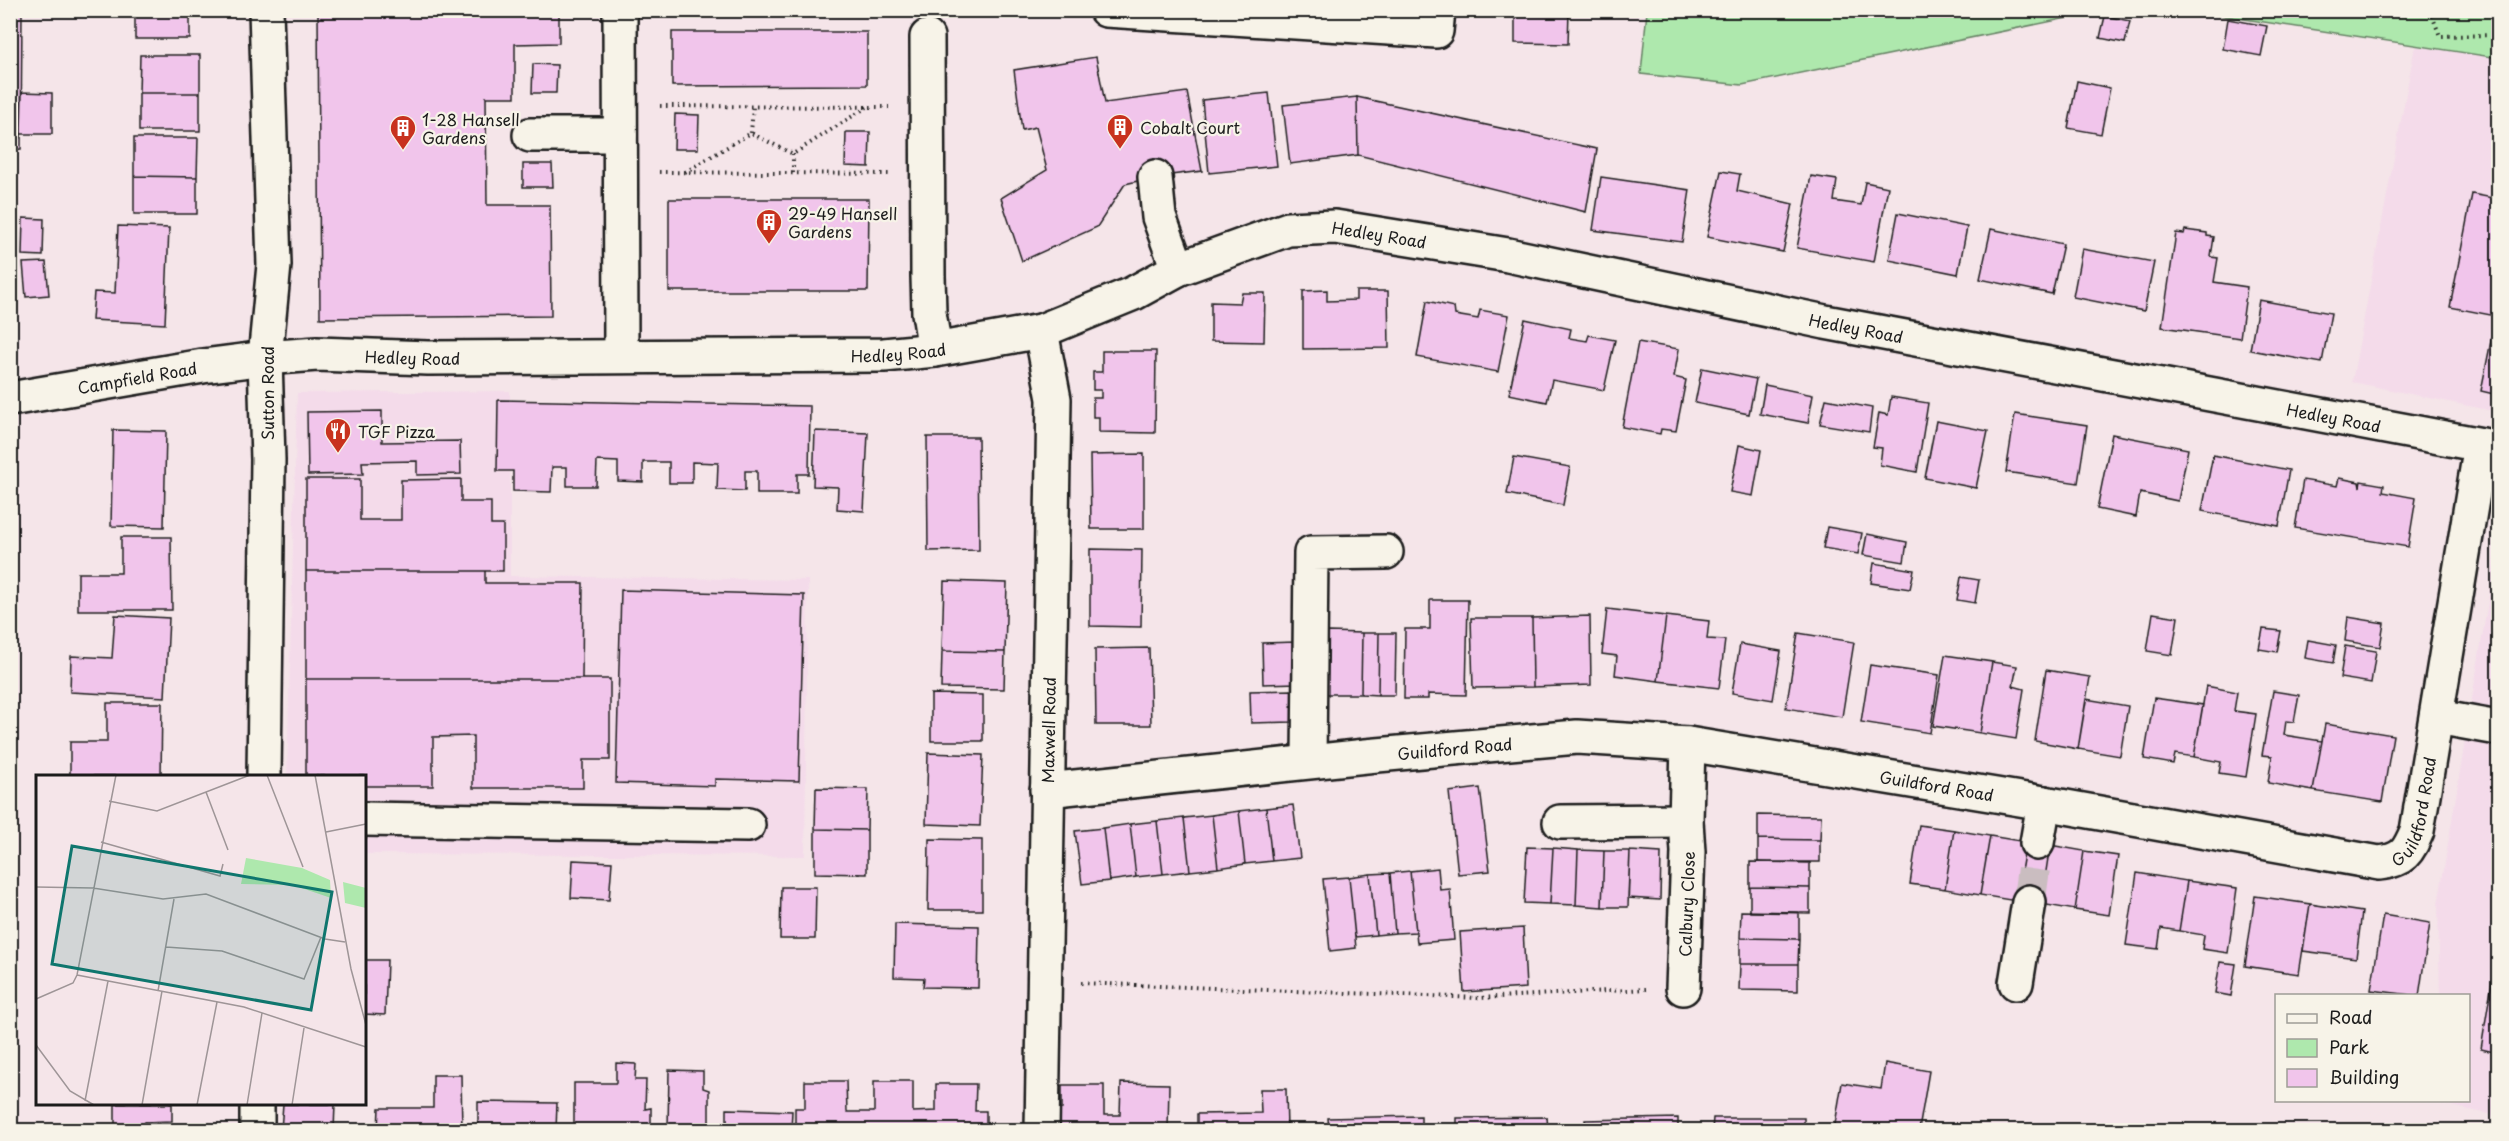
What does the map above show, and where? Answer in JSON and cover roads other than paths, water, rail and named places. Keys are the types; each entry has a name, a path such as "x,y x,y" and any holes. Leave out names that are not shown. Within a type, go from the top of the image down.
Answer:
{"street":[{"name":"Sutton Road","path":"264,775 268,460 265,358 274,265 266,10"},
{"path":"620,10 621,356"},
{"path":"1106,10 1436,31 1438,10"},
{"path":"927,37 929,312 935,350"},
{"path":"530,135 620,121"},
{"path":"1155,177 1160,217 1178,269"},
{"name":"Hedley Road","path":"265,358 316,354 428,358 884,355 935,350 1041,331 1134,293 1178,269 1288,229 1335,227 1508,255 1825,322 2490,447"},
{"name":"Maxwell Road","path":"1041,331 1054,399 1042,1131"},
{"name":"Campfield Road","path":"10,399 203,366 265,358"},
{"name":"Guildford Road","path":"1047,790 1309,761 1577,737 1688,744 2044,803 2379,863 2394,861 2409,851 2417,831 2490,447"},
{"path":"1309,761 1311,553 1386,552"},
{"path":"2437,717 2499,728"},
{"name":"Calbury Close","path":"1683,987 1688,852 1686,821 1688,744"},
{"path":"2037,843 2044,803"},
{"path":"366,819 748,825"},
{"path":"1560,822 1686,821"},
{"path":"2016,983 2029,902"},
{"path":"257,1105 257,1131"}],"tunnel":[{"path":"2029,902 2037,843"}],"place":[{"name":"Cobalt Court","path":"1120,150"},
{"name":"1-28 Hansell Gardens","path":"403,151"},
{"name":"29-49 Hansell Gardens","path":"769,245"},
{"name":"TGF Pizza","path":"338,454"}]}
